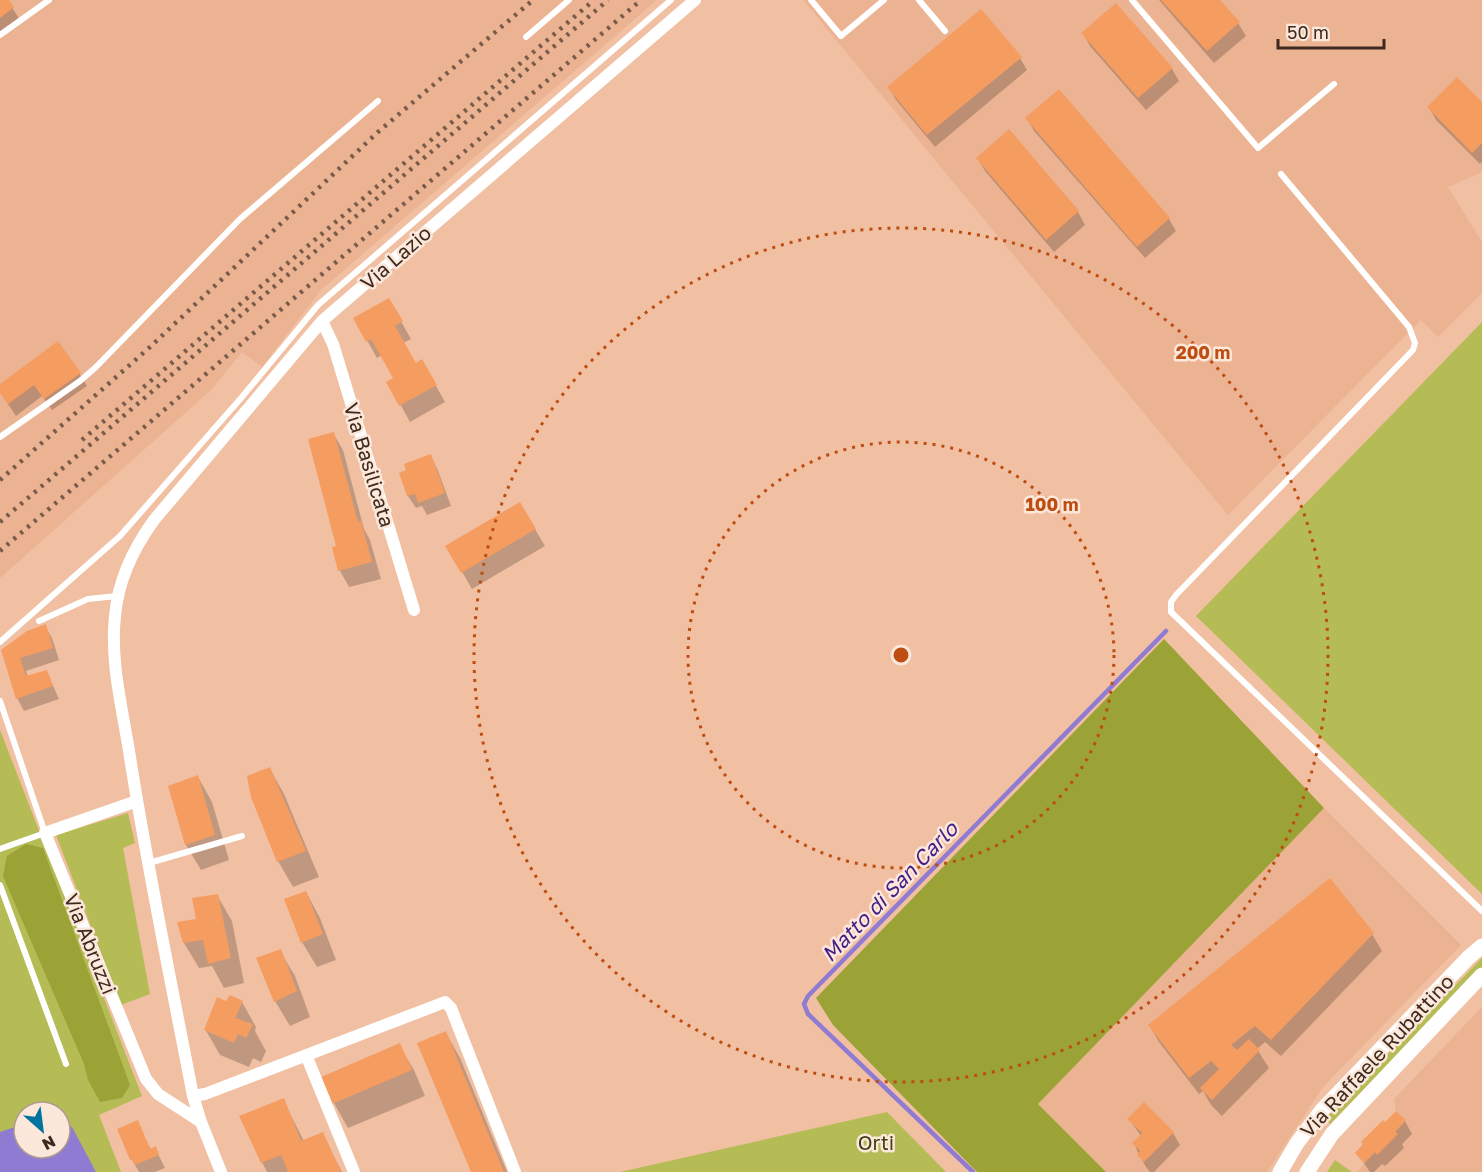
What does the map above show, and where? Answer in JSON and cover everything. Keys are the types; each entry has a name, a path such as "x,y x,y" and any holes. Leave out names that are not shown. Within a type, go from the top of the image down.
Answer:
{"street":[{"name":"Via Lazio","path":"117,596 134,551 154,520 322,321 694,0"},
{"name":"Via Basilicata","path":"322,321 333,344 414,610"},
{"path":"117,596 113,648 148,862 193,1096 221,1172"},
{"path":"45,833 137,801"},
{"name":"Via Abruzzi","path":"45,833 146,1079 158,1094 201,1122"},
{"name":"Via Raffaele Rubattino","path":"1280,1172 1297,1143 1323,1110 1482,946"},
{"name":"Via Raffaele Rubattino","path":"1306,1172 1332,1134 1482,975"},
{"path":"193,1096 205,1094 442,1003 448,1003 515,1172"},
{"path":"306,1055 354,1172"}],"lane":[{"path":"0,35 49,0"},
{"path":"526,37 568,0"},
{"path":"0,642 120,536 242,397 318,305 671,0"},
{"path":"811,0 841,36 884,0"},
{"path":"919,0 945,31"},
{"path":"1132,0 1258,148 1334,84"},
{"path":"0,437 81,381 96,368 240,219 378,101"},
{"path":"1281,174 1409,327 1415,343 1413,350 1176,595 1171,602 1171,612 1482,911"},
{"path":"39,621 88,599 117,596"},
{"path":"0,701 45,833 0,849"},
{"path":"148,862 242,836"},
{"path":"0,885 66,1065"}],"shaded area":[{"path":"0,0 657,0 321,290 262,367 242,352 211,390 0,578"},
{"path":"803,0 1482,0 1482,172 1448,187 1482,242 1482,293 1438,337 1421,320 1228,515"},
{"path":"1324,808 1461,945 1323,1087 1267,1172 1106,1172 1038,1104"},
{"path":"1482,1007 1482,1172 1357,1172 1375,1152 1377,1155 1406,1121 1396,1111 1394,1099"},
{"path":"72,1127 96,1172 0,1172 0,1132 12,1128 12,1160 72,1160"}],"green space":[{"path":"1482,322 1482,894 1196,616"},
{"path":"1164,639 1324,808 1038,1104 1106,1172 977,1172 833,1025 816,998"},
{"path":"0,730 142,1096 99,1115 121,1172 0,1172"},
{"path":"128,813 135,843 123,848 150,994 121,1005 56,835"},
{"path":"26,844 43,848 130,1085 122,1098 100,1102 88,1080 84,1064 3,876 7,856"},
{"path":"1482,958 1482,968 1330,1124 1325,1119"},
{"name":"Orti","path":"887,1112 946,1172 620,1172"},
{"path":"1335,1160 1352,1172 1327,1172"}],"building":[{"path":"0,0 9,0 14,7 0,18"},
{"path":"1161,0 1220,0 1240,22 1207,51"},
{"path":"1116,3 1173,68 1138,98 1081,33"},
{"path":"981,9 1022,57 927,135 887,87"},
{"path":"1457,77 1482,102 1482,143 1472,153 1427,107"},
{"path":"1059,89 1170,218 1137,247 1025,118"},
{"path":"1009,129 1079,211 1046,240 976,158"},
{"path":"389,298 403,321 395,326 416,363 422,359 437,385 399,406 386,382 393,378 371,339 366,342 353,318"},
{"path":"58,341 81,373 44,399 34,385 8,404 0,393 0,384"},
{"path":"334,432 358,522 361,521 372,562 338,571 332,547 336,546 308,439"},
{"path":"431,454 445,493 418,503 415,494 407,496 399,473 406,470 404,464"},
{"path":"520,502 536,529 461,573 445,546"},
{"path":"46,624 53,648 20,658 26,676 47,670 53,686 16,699 1,650 27,631"},
{"path":"270,767 306,851 277,862 251,797 247,776"},
{"path":"198,775 215,835 185,845 168,786"},
{"path":"1330,878 1374,933 1271,1040 1255,1026 1231,1045 1237,1050 1249,1039 1260,1050 1212,1100 1200,1088 1219,1069 1211,1061 1189,1078 1148,1025"},
{"path":"306,891 323,934 301,943 284,899"},
{"path":"218,894 231,958 208,964 203,940 183,943 177,922 196,919 192,898"},
{"path":"281,949 297,991 274,1002 256,958"},
{"path":"230,995 243,1001 235,1018 253,1024 246,1038 238,1034 234,1043 204,1030 217,997 226,1001"},
{"path":"446,1031 504,1172 471,1172 417,1043"},
{"path":"400,1043 412,1070 332,1104 321,1077"},
{"path":"284,1098 301,1141 323,1132 341,1172 288,1172 281,1155 261,1163 239,1116"},
{"path":"1144,1102 1174,1132 1144,1162 1137,1155 1140,1151 1132,1143 1142,1133 1127,1119"},
{"path":"1396,1111 1406,1120 1395,1132 1398,1134 1377,1155 1375,1152 1364,1163 1355,1153 1363,1144 1361,1142 1383,1120 1385,1122"},
{"path":"138,1120 150,1149 156,1146 159,1155 135,1165 130,1160 117,1129"}],"waterway":[{"name":"Matto di San Carlo","path":"973,1172 808,1014 804,1004 808,996 1166,631"}],"railway":[{"path":"0,480 150,347 378,132 533,0"},
{"path":"82,440 594,0"},
{"path":"0,522 608,0"},
{"path":"0,551 641,0"}]}
